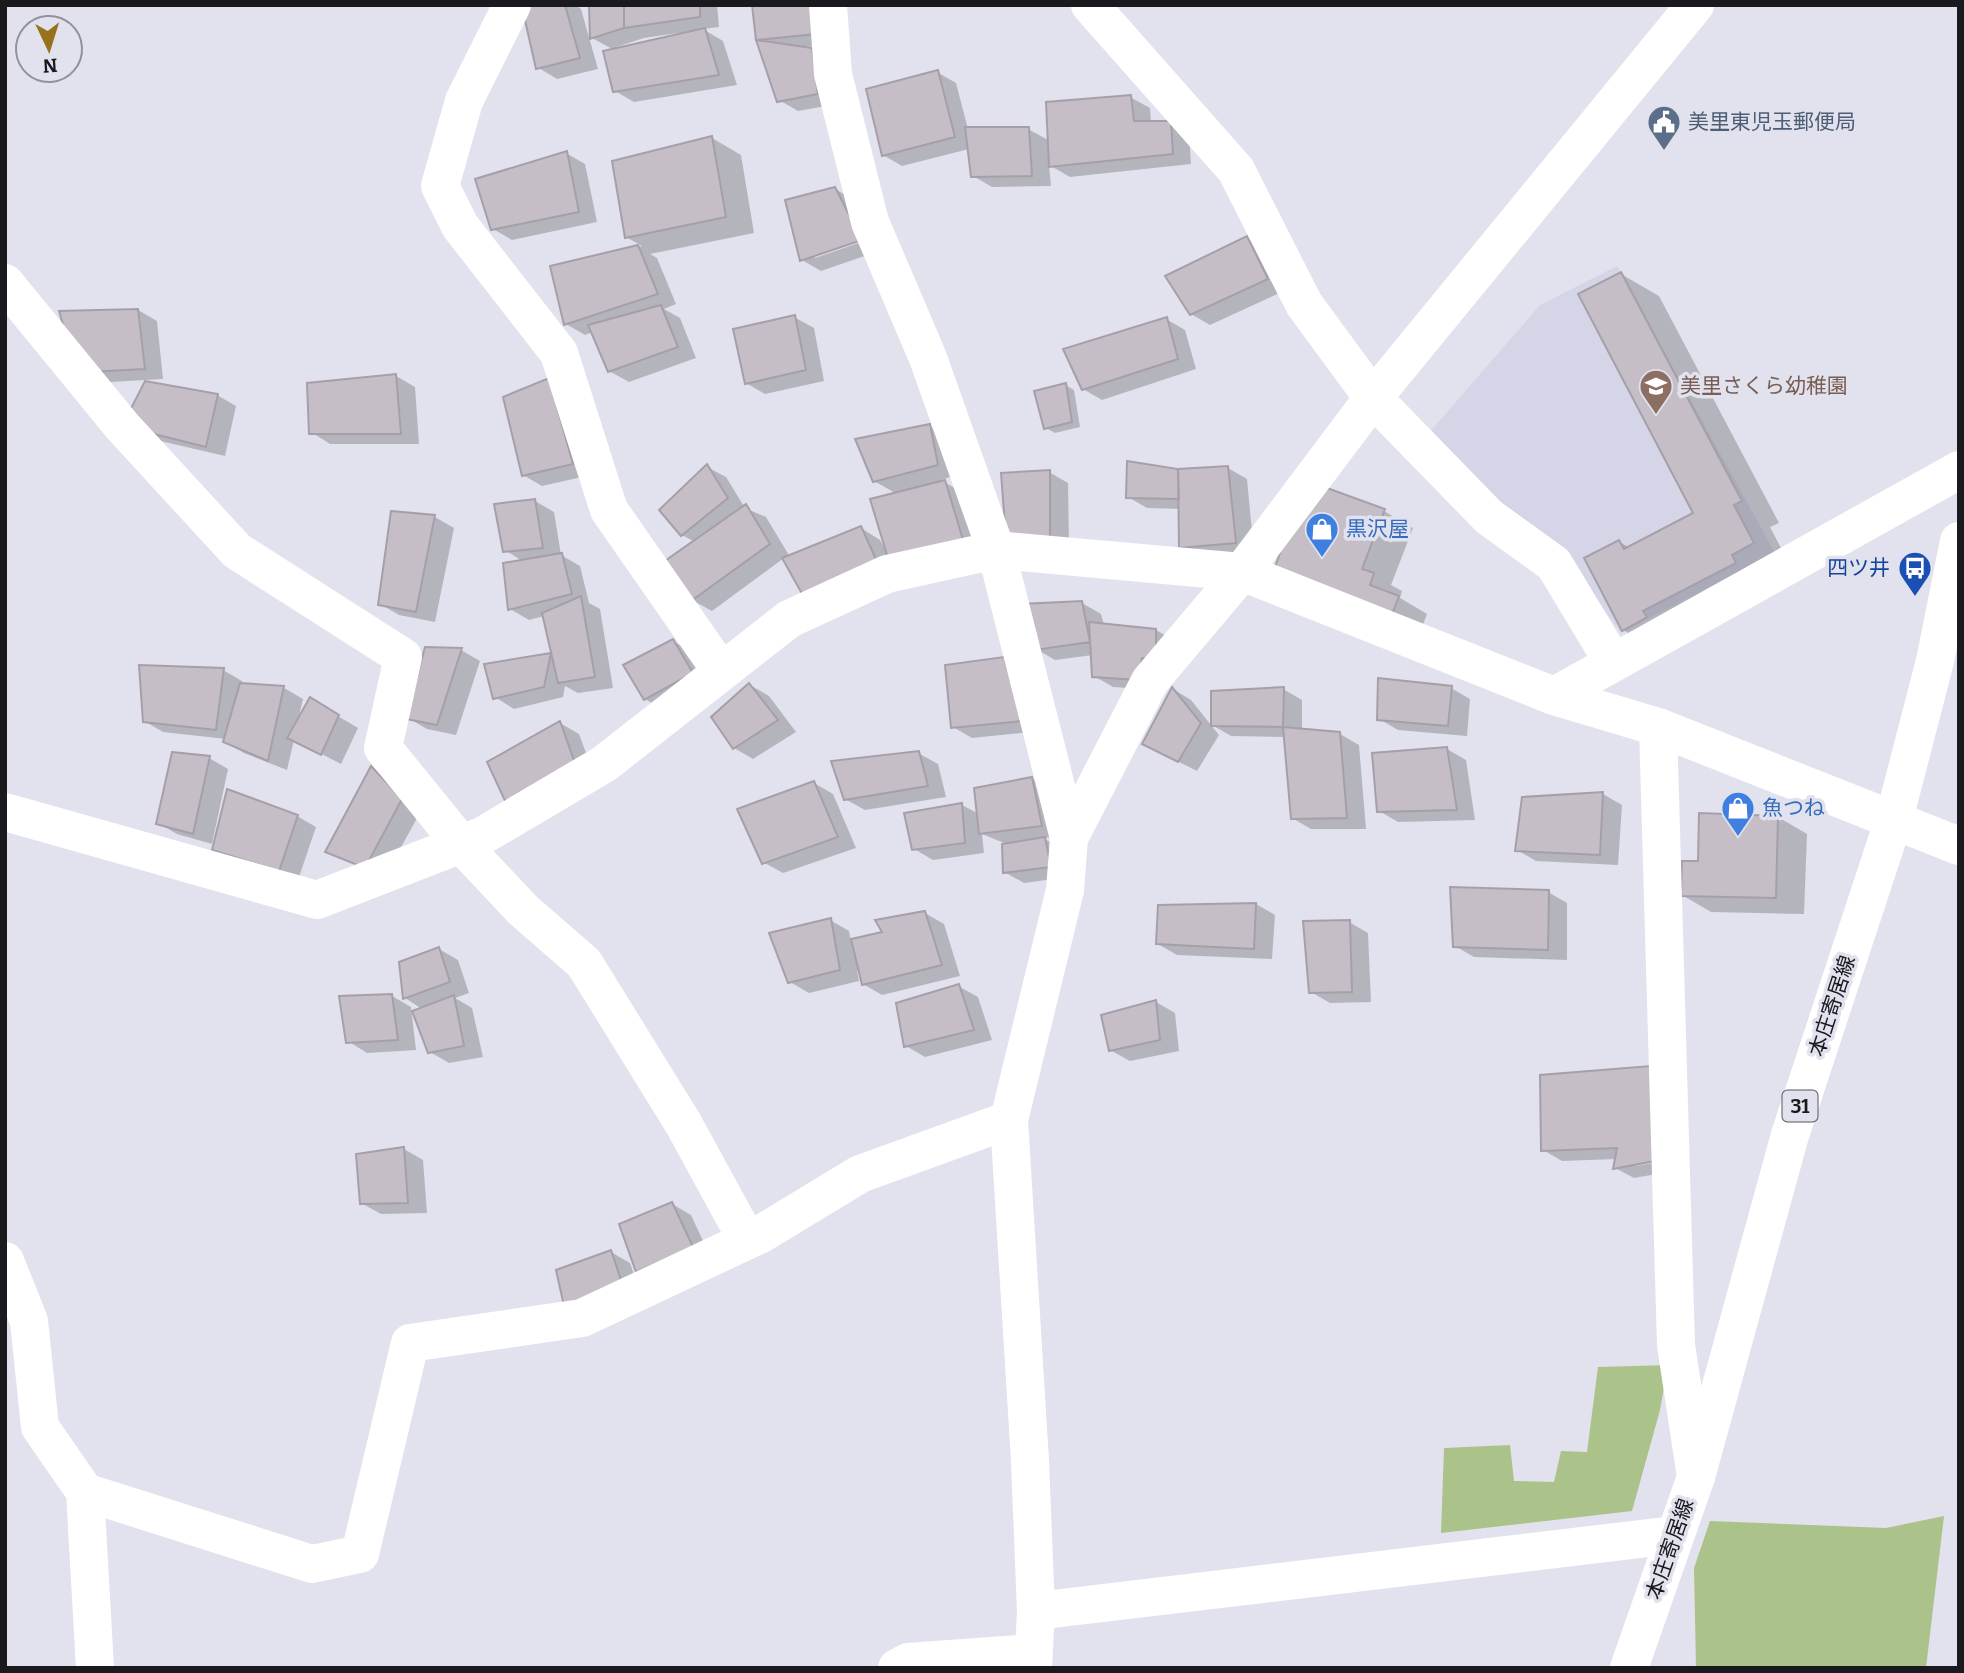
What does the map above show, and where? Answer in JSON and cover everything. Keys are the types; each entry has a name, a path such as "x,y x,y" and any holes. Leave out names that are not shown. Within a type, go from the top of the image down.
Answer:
{"street":[{"path":"512,5 464,102 440,186 460,226 559,353 608,510 721,671"},
{"path":"828,5 833,74 870,222 928,358 996,550 1069,838 1065,890 1009,1120 1030,1461 1036,1611 1032,1660 908,1662 897,1668"},
{"path":"1090,5 1236,170 1304,304 1373,398 1489,517 1554,564 1614,662"},
{"path":"1069,838 1150,681 1242,572 1373,398 1695,5"},
{"path":"5,283 122,426 237,551 403,657 383,748 461,844 523,910 584,962 683,1123 747,1240"},
{"path":"1554,696 1959,470"},
{"name":"本庄寄居線","path":"1629,1668 1696,1477 1790,1135 1894,819 1935,661 1959,541"},
{"path":"5,812 317,900 482,836 604,764 789,619 887,575 996,550 1242,572 1554,696 1658,727 1959,846"},
{"path":"1658,727 1676,1345 1696,1477"},
{"path":"85,1492 312,1564 360,1554 410,1343 582,1318 747,1240 860,1174 1009,1120"},
{"path":"5,1261 29,1321 40,1427 85,1492 95,1668"},
{"path":"1036,1611 1674,1535"}],"shaded area":[{"path":"1617,266 1775,553 1621,633 1562,551 1490,499 1428,434 1540,305"}],"green space":[{"path":"1668,1365 1660,1410 1632,1511 1441,1533 1444,1448 1510,1445 1514,1481 1554,1482 1561,1451 1587,1452 1598,1367"},
{"path":"1944,1516 1926,1668 1696,1668 1694,1568 1710,1521 1886,1528"}],"building":[{"path":"565,5 580,58 536,69 522,7"},
{"path":"589,5 624,5 624,28 590,39"},
{"path":"624,5 700,5 700,17 624,28"},
{"path":"752,5 813,5 816,34 756,40"},
{"path":"705,28 719,75 613,92 603,51"},
{"path":"756,40 812,48 818,94 777,102"},
{"path":"938,70 955,137 882,156 866,89"},
{"path":"1131,95 1134,121 1171,121 1173,154 1049,167 1046,102"},
{"path":"965,127 1029,127 1032,176 971,177"},
{"path":"712,136 726,217 625,238 612,161"},
{"path":"567,151 579,212 491,230 475,179"},
{"path":"835,187 862,240 800,261 785,200"},
{"path":"1247,236 1268,279 1190,315 1165,276"},
{"path":"638,245 658,294 564,325 550,266"},
{"name":"美里さくら幼稚園","path":"1621,272 1742,501 1734,505 1754,543 1732,555 1736,563 1643,611 1647,617 1622,631 1584,558 1619,540 1624,549 1693,513 1578,294"},
{"path":"661,305 678,347 608,372 588,325"},
{"path":"138,309 145,369 89,372 68,342 59,311"},
{"path":"795,315 806,370 745,384 733,329"},
{"path":"1167,317 1178,359 1082,390 1063,349"},
{"path":"396,374 401,434 309,434 307,383"},
{"path":"549,378 573,464 522,476 503,397"},
{"path":"145,381 218,394 206,447 122,426"},
{"path":"1066,383 1072,422 1044,429 1034,391"},
{"path":"930,424 938,465 873,482 855,439"},
{"path":"1127,461 1178,469 1179,499 1126,498"},
{"path":"707,464 728,498 681,536 659,510"},
{"path":"1228,466 1236,543 1179,548 1178,469"},
{"path":"1050,470 1050,537 1006,538 1001,473"},
{"path":"945,480 964,543 890,565 870,499"},
{"name":"黒沢屋","path":"1327,488 1385,509 1362,569 1374,573 1370,585 1399,596 1392,614 1274,570 1281,550"},
{"path":"535,499 543,548 503,552 494,504"},
{"path":"746,504 770,544 691,601 662,563"},
{"path":"391,511 435,515 416,612 378,605"},
{"path":"861,526 878,564 805,599 782,558"},
{"path":"562,553 572,594 508,610 503,563"},
{"path":"581,596 595,677 558,683 542,613"},
{"path":"1082,601 1090,642 1035,650 1021,604"},
{"path":"1089,622 1156,629 1156,659 1142,658 1139,680 1092,677"},
{"path":"673,639 693,673 644,700 623,665"},
{"path":"425,647 462,648 437,725 406,719"},
{"path":"551,653 544,687 493,699 484,664"},
{"path":"1004,657 1022,721 951,728 945,665"},
{"path":"139,665 224,668 216,730 143,722"},
{"path":"1378,678 1452,686 1448,726 1377,720"},
{"path":"240,683 284,686 268,761 223,742"},
{"path":"749,683 778,720 733,749 711,717"},
{"path":"1172,687 1201,723 1178,762 1142,744"},
{"path":"1284,687 1283,727 1211,726 1211,691"},
{"path":"310,697 339,715 321,755 287,738"},
{"path":"560,721 576,766 508,807 487,762"},
{"path":"1283,727 1340,732 1347,818 1291,819"},
{"path":"1447,747 1457,810 1377,812 1372,753"},
{"path":"919,751 928,786 844,800 831,761"},
{"path":"172,752 210,756 193,834 156,824"},
{"path":"371,766 402,799 365,868 325,852"},
{"path":"1032,777 1042,826 979,834 974,788"},
{"path":"814,781 838,837 762,864 737,809"},
{"path":"227,789 298,815 279,871 212,850"},
{"path":"1603,792 1600,855 1515,851 1522,797"},
{"path":"962,803 965,843 912,850 904,813"},
{"name":"魚つね","path":"1699,813 1778,816 1776,898 1681,896 1682,861 1698,861"},
{"path":"1045,837 1051,867 1003,873 1002,844"},
{"path":"1450,887 1549,890 1548,950 1453,947"},
{"path":"1256,903 1254,949 1156,944 1158,905"},
{"path":"925,911 942,965 862,985 851,939 882,932 875,920"},
{"path":"831,918 840,970 788,983 769,933"},
{"path":"1350,920 1352,992 1309,993 1303,921"},
{"path":"439,947 450,982 403,999 399,962"},
{"path":"959,984 974,1030 904,1047 896,1003"},
{"path":"392,994 398,1040 346,1043 339,996"},
{"path":"454,995 464,1046 428,1053 412,1011"},
{"path":"1156,1000 1160,1040 1109,1051 1101,1015"},
{"path":"1651,1066 1655,1161 1613,1169 1617,1148 1541,1151 1540,1075"},
{"path":"404,1147 408,1203 360,1204 356,1154"},
{"path":"672,1202 693,1247 636,1272 619,1224"},
{"path":"611,1250 623,1286 564,1306 556,1270"}],"place":[{"name":"美里東児玉郵便局","path":"1664,152"},
{"name":"美里さくら幼稚園","path":"1656,416"},
{"name":"黒沢屋","path":"1322,559"},
{"name":"四ツ井","path":"1915,598"},
{"name":"魚つね","path":"1738,838"}]}
